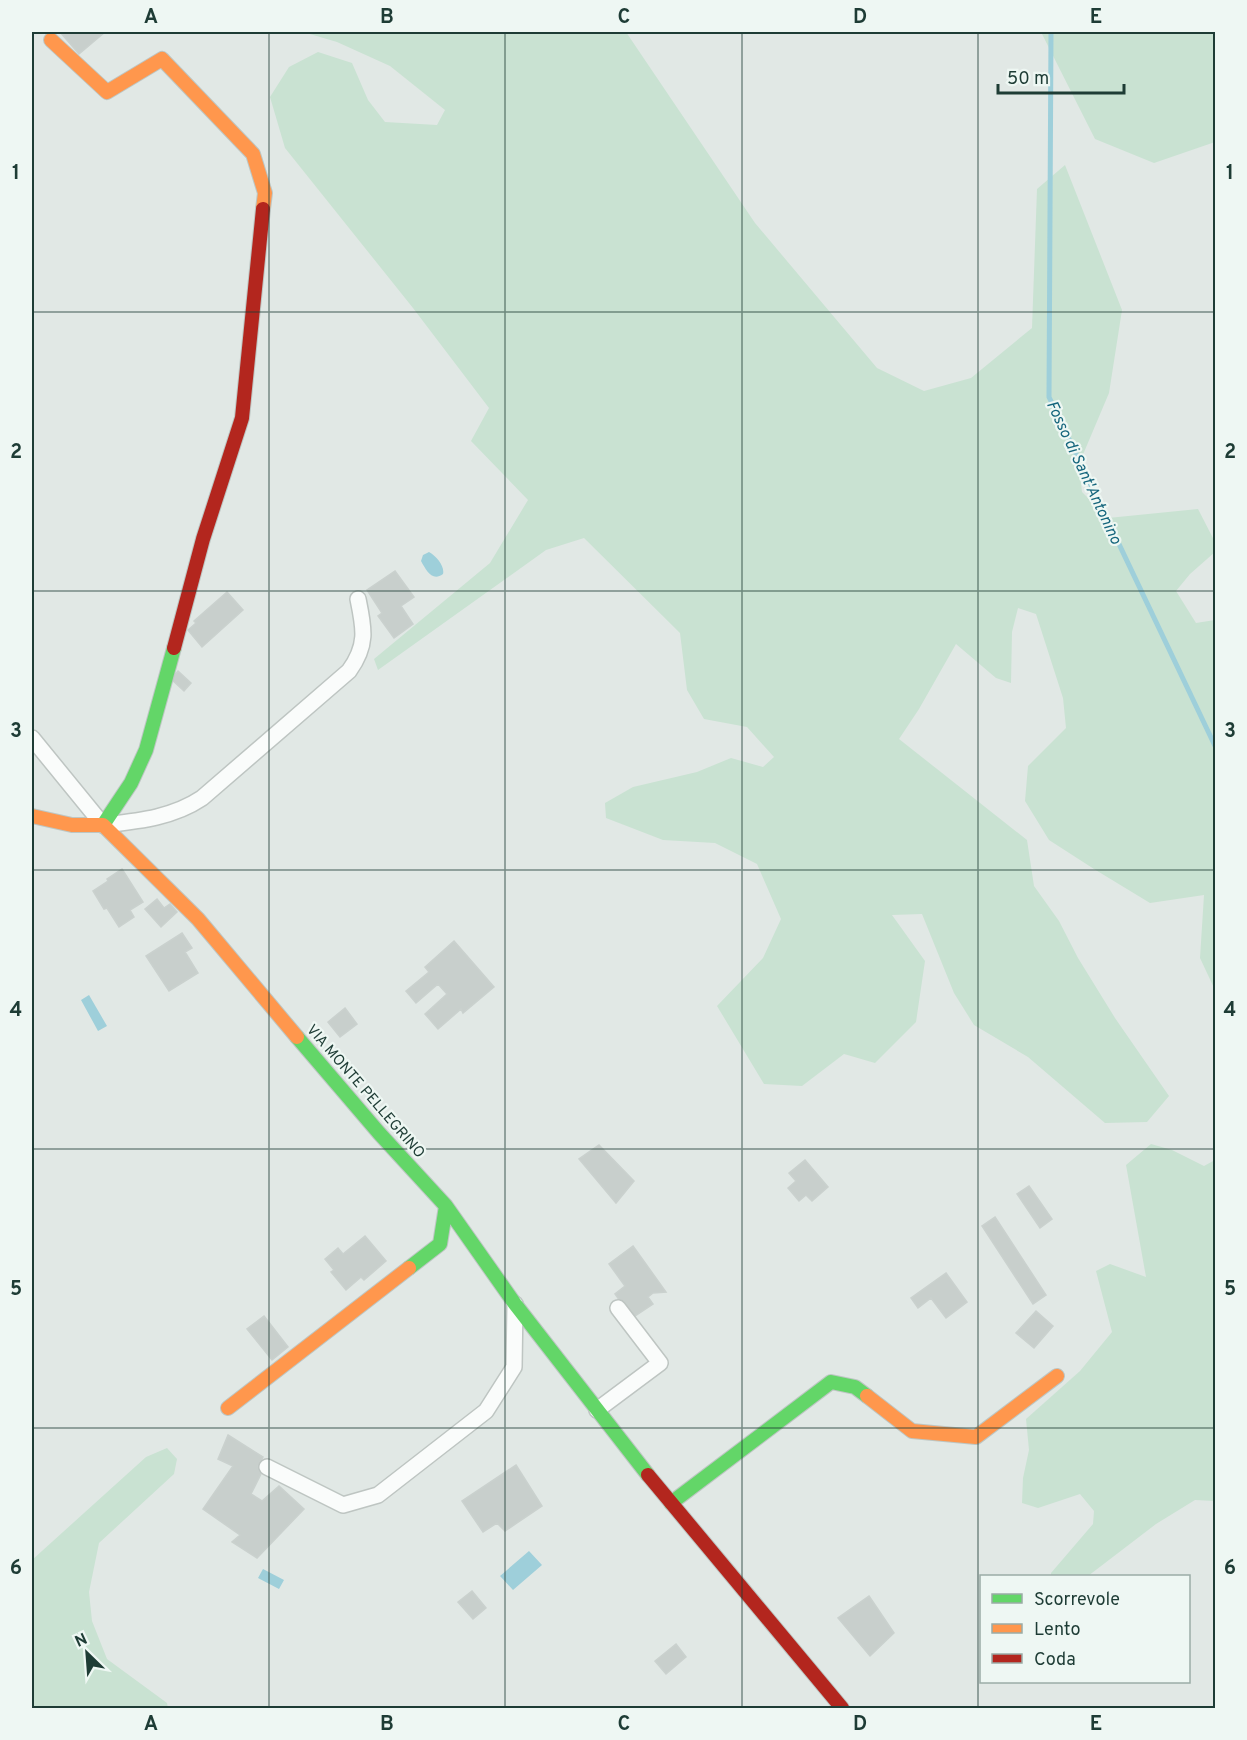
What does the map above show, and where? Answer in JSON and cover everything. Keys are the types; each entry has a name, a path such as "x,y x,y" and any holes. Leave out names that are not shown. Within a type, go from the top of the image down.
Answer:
{"street":[{"path":"51,40 107,92 162,59 253,154 265,193 242,418 203,539 146,750 131,783 103,825"},
{"path":"32,816 72,825 103,825 153,818 194,803 342,678 358,657 363,643 358,599"},
{"path":"32,738 103,825"},
{"name":"VIA MONTE PELLEGRINO","path":"103,825 198,920 379,1133 446,1206 515,1304 597,1410 671,1503 843,1708"},
{"path":"228,1408 440,1244 446,1206"},
{"path":"267,1467 343,1504 378,1495 486,1411 514,1367 515,1304"},
{"path":"597,1410 660,1363 618,1308"},
{"path":"671,1503 831,1382 855,1387 912,1431 976,1437 1057,1376"}],"green space":[{"path":"303,32 626,32 755,223 877,368 924,391 971,378 1032,328 1037,189 1065,165 1122,310 1109,393 1079,464 1082,492 1108,518 1198,509 1215,542 1215,552 1190,574 1176,591 1196,623 1215,620 1215,990 1200,958 1204,895 1150,903 1049,840 1025,801 1028,766 1066,728 1063,698 1036,614 1018,608 1012,632 1011,683 996,678 956,644 899,739 1027,840 1034,886 1059,921 1078,958 1115,1018 1169,1096 1147,1122 1105,1123 1028,1057 974,1025 954,993 922,914 892,915 925,961 916,1022 875,1063 844,1054 802,1086 764,1084 717,1006 763,958 781,919 757,864 715,843 663,840 606,818 605,803 633,787 697,772 731,758 763,767 774,757 747,727 704,719 687,690 680,633 584,538 546,550 378,670 374,659 490,563 528,500 471,441 489,408 413,308 285,148 270,97 289,67 318,52 352,63 368,100 385,122 437,125 445,110 390,66 337,42"},
{"path":"1041,32 1215,32 1215,142 1154,163 1095,139"},
{"path":"1151,1144 1172,1150 1204,1166 1215,1160 1216,1204 1213,1211 1216,1221 1215,1501 1195,1500 1156,1524 1089,1575 1051,1575 1093,1524 1094,1511 1080,1494 1038,1508 1022,1503 1023,1478 1029,1450 1026,1419 1080,1371 1112,1332 1096,1271 1110,1264 1146,1277 1126,1165"},
{"path":"167,1448 177,1459 174,1474 99,1543 89,1592 92,1621 107,1659 167,1703 168,1708 32,1708 32,1560 146,1457"}],"water":[{"path":"429,552 443,568 443,574 433,576 425,568 421,561 423,555"},
{"path":"89,995 107,1026 98,1031 81,1000"},
{"path":"529,1551 542,1565 513,1590 500,1576"},
{"path":"263,1569 284,1580 279,1589 258,1578"}],"building":[{"path":"60,32 105,32 79,54"},
{"path":"395,571 414,597 401,606 413,624 394,638 378,616 382,613 367,590"},
{"path":"227,592 243,610 202,647 188,630 196,623 194,621"},
{"path":"178,671 191,683 184,691 171,679"},
{"path":"122,869 143,902 130,910 134,917 119,927 93,891"},
{"path":"157,899 164,908 170,904 177,912 161,927 145,909"},
{"path":"182,933 192,948 185,952 198,973 169,991 146,956"},
{"path":"454,941 494,987 463,1013 461,1009 438,1029 425,1014 447,994 438,984 416,1003 406,991 429,972 425,967"},
{"path":"345,1008 357,1024 340,1037 328,1022"},
{"path":"599,1145 634,1181 616,1203 579,1159"},
{"path":"805,1160 828,1187 812,1201 806,1195 799,1201 788,1188 796,1181 789,1173"},
{"path":"1029,1186 1052,1219 1040,1228 1017,1194"},
{"path":"995,1217 1046,1295 1033,1304 982,1226"},
{"path":"365,1236 386,1261 364,1280 361,1277 346,1290 331,1272 334,1270 325,1259 338,1248 343,1254"},
{"path":"633,1246 666,1292 653,1293 648,1297 653,1304 632,1318 615,1294 625,1286 609,1264"},
{"path":"946,1273 967,1302 946,1318 931,1298 918,1308 911,1298"},
{"path":"1036,1311 1053,1326 1034,1348 1016,1333"},
{"path":"264,1316 288,1347 272,1360 247,1329"},
{"path":"228,1435 263,1457 258,1466 261,1474 251,1494 262,1501 279,1486 304,1509 257,1558 232,1542 240,1535 203,1509 233,1466 218,1459"},
{"path":"516,1465 542,1506 505,1531 497,1523 483,1532 462,1501"},
{"path":"472,1591 486,1608 473,1619 458,1602"},
{"path":"869,1596 894,1633 870,1656 838,1618"},
{"path":"676,1644 686,1657 666,1674 655,1661"}],"waterway":[{"name":"Fosso di Sant'Antonino","path":"1051,32 1049,397 1216,748"}],"traffic: fast":[{"path":"103,825 131,783 146,750 174,648"},
{"path":"297,1037 379,1133 446,1206 440,1244 409,1268"},
{"path":"446,1206 515,1304 648,1475"},
{"path":"671,1503 831,1382 855,1387 867,1396"}],"traffic: slow":[{"path":"51,40 107,92 162,59 253,154 265,193 263,209"},
{"path":"32,816 72,825 103,825 198,919 297,1037"},
{"path":"228,1408 409,1268"},
{"path":"867,1396 912,1431 976,1437 1057,1376"}],"traffic: jam":[{"path":"174,648 203,539 242,418 263,209"},
{"path":"648,1475 842,1708"}]}
